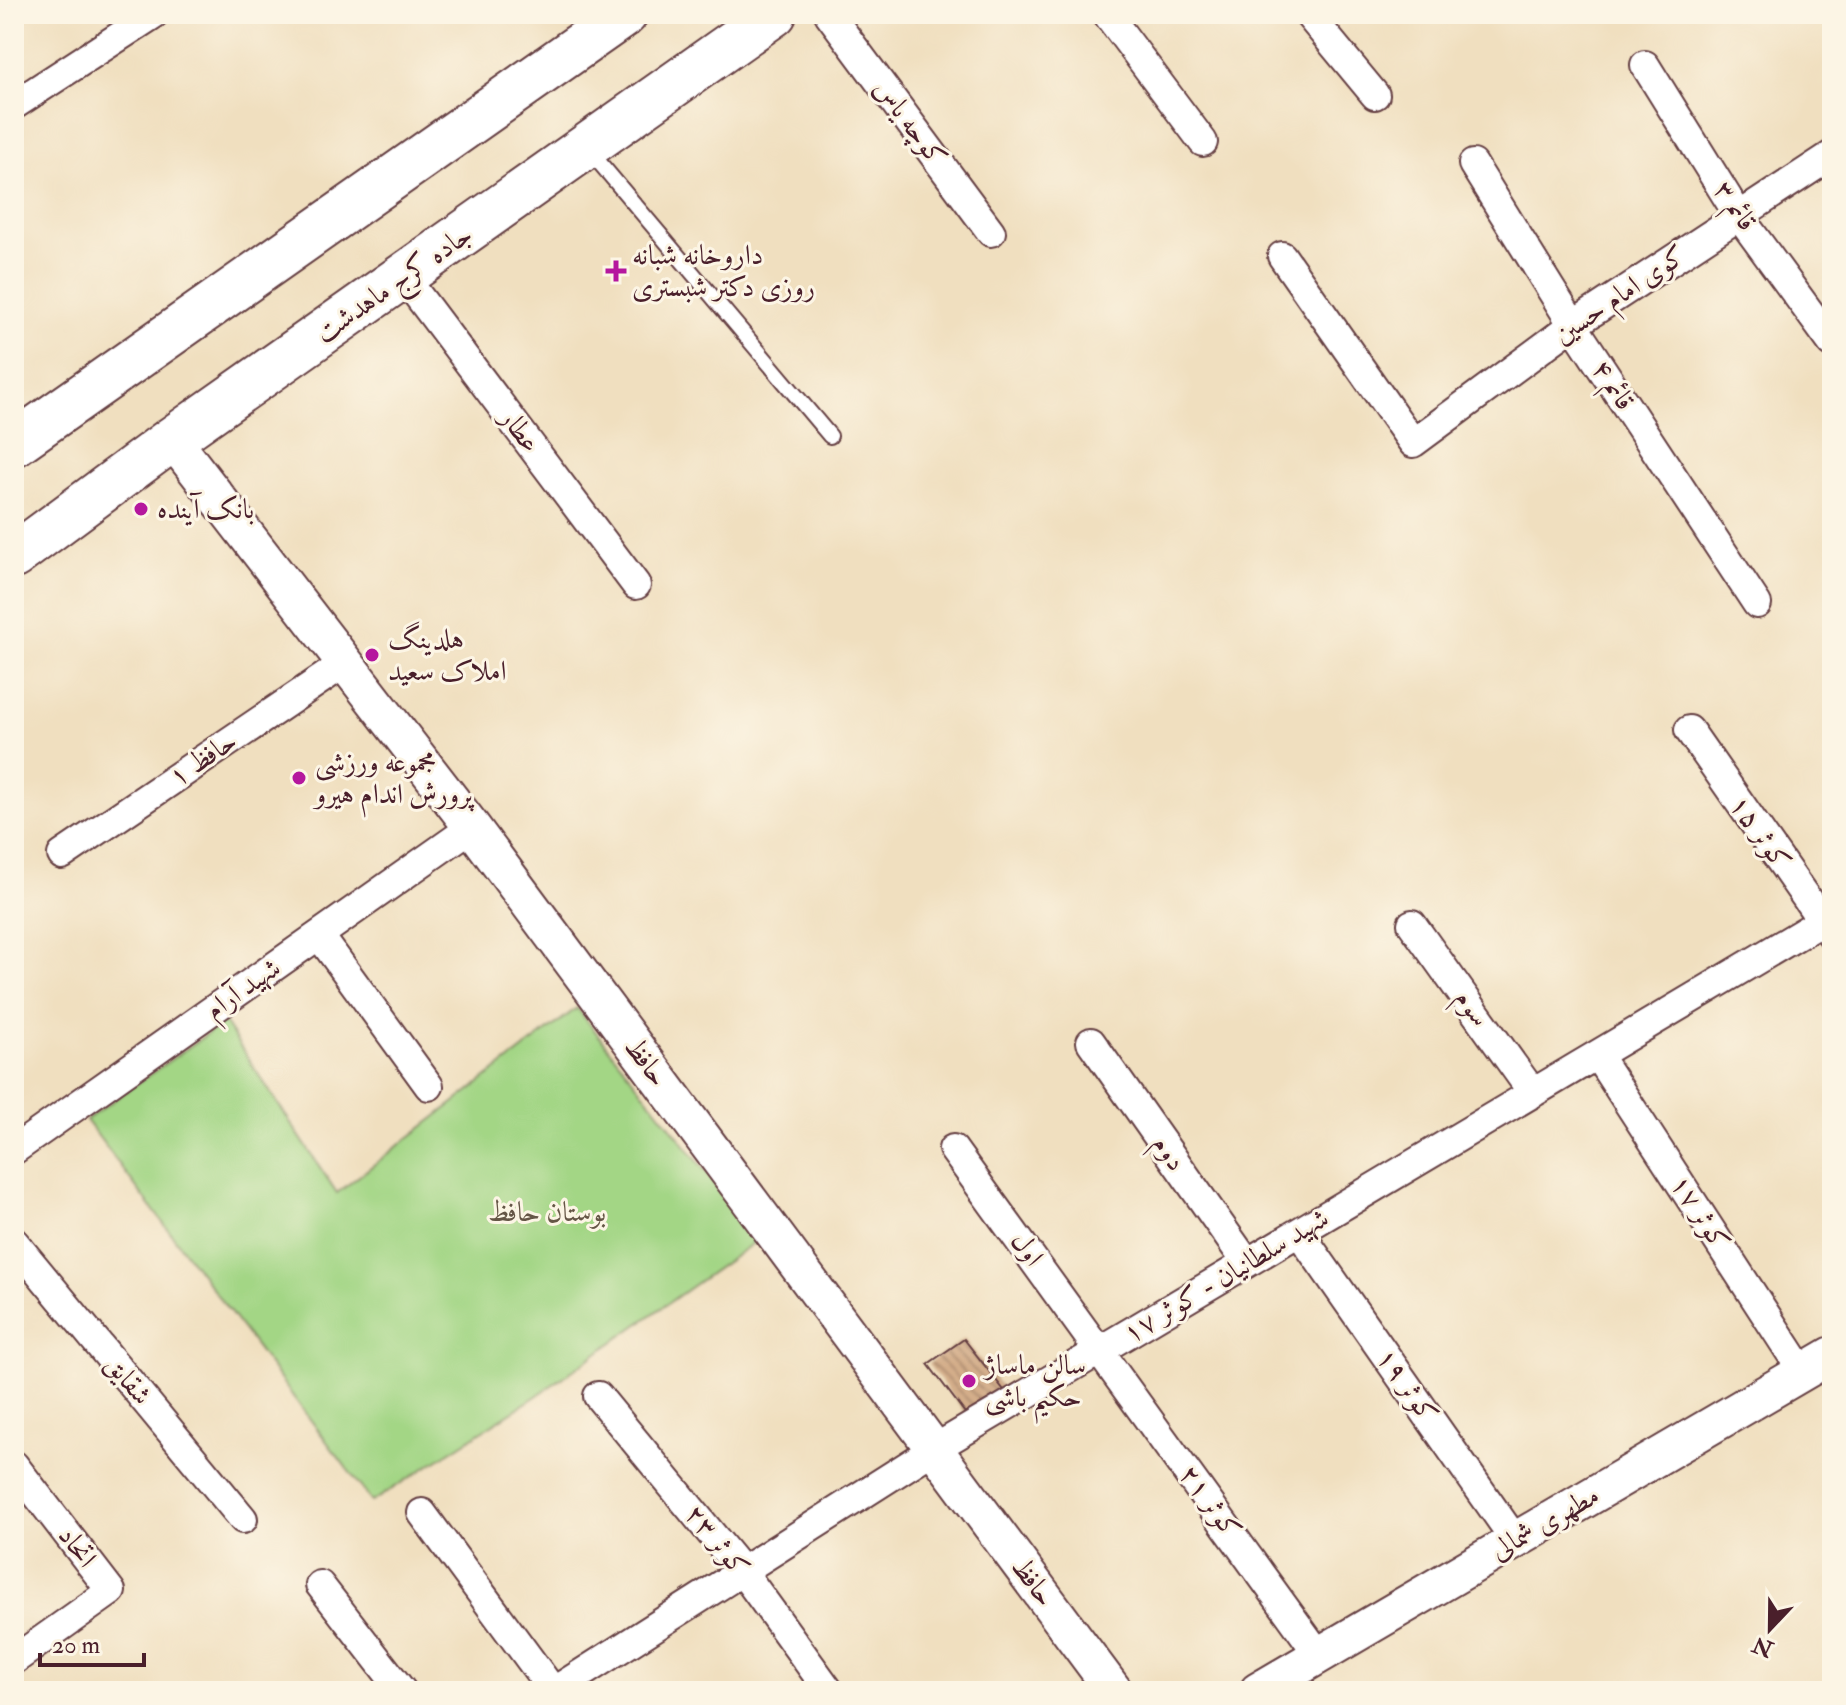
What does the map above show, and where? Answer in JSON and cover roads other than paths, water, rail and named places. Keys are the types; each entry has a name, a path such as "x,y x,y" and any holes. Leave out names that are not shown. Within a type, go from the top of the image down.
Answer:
{"main road":[{"path":"14,444 625,14"},
{"name":"جاده کرج ماهدشت","path":"14,556 172,439 774,14"}],"street":[{"path":"14,105 154,14"},
{"name":"کوچه یاس","path":"829,14 991,232"},
{"path":"1107,14 1203,142"},
{"path":"1308,14 1375,95"},
{"name":"قائم ۳","path":"1645,65 1739,216 1832,343"},
{"name":"کوی امام حسین","path":"1282,256 1413,443 1573,325 1832,155"},
{"name":"قائم ۴","path":"1473,164 1573,325 1757,604"},
{"name":"عطار","path":"404,277 636,585"},
{"name":"حافظ","path":"172,439 472,827 1114,1691"},
{"name":"حافظ ۱","path":"62,855 345,663"},
{"name":"کوثر ۱۵","path":"1689,730 1827,928"},
{"name":"شهید آرام","path":"14,1150 472,827"},
{"name":"سوم","path":"1412,924 1533,1093"},
{"name":"شهید سلطانیان - کوثر ۱۷","path":"553,1691 934,1449 1597,1055 1827,928"},
{"path":"319,935 429,1086"},
{"name":"دوم","path":"1091,1042 1247,1263"},
{"name":"کوثر ۱۷","path":"1597,1055 1818,1364"},
{"name":"اول","path":"953,1149 1101,1350"},
{"name":"کوثر ۱۹","path":"1299,1232 1515,1540"},
{"name":"شقایق","path":"14,1242 243,1519"},
{"name":"کوثر ۲۱","path":"1101,1350 1319,1655"},
{"name":"مطهری شمالی","path":"1258,1691 1818,1364"},
{"name":"کوثر ۲۳","path":"598,1396 742,1571 829,1691"},
{"name":"اتحاد","path":"14,1465 111,1591 14,1660"},
{"path":"422,1513 553,1691"},
{"path":"320,1585 402,1691"}],"lane":[{"path":"588,148 830,436"}],"place":[{"name":"داروخانه شبانه روزی دکتر شبستری","path":"616,271"},
{"name":"بانک آینده","path":"141,509"},
{"name":"هلدینگ املاک سعید","path":"372,655"},
{"name":"مجموعه ورزشی پرورش اندام هیرو","path":"299,778"},
{"name":"سالن ماساژ حکیم باشی","path":"969,1381"}],"park label":[{"name":"بوستان حافظ","path":"547,1212"}]}
